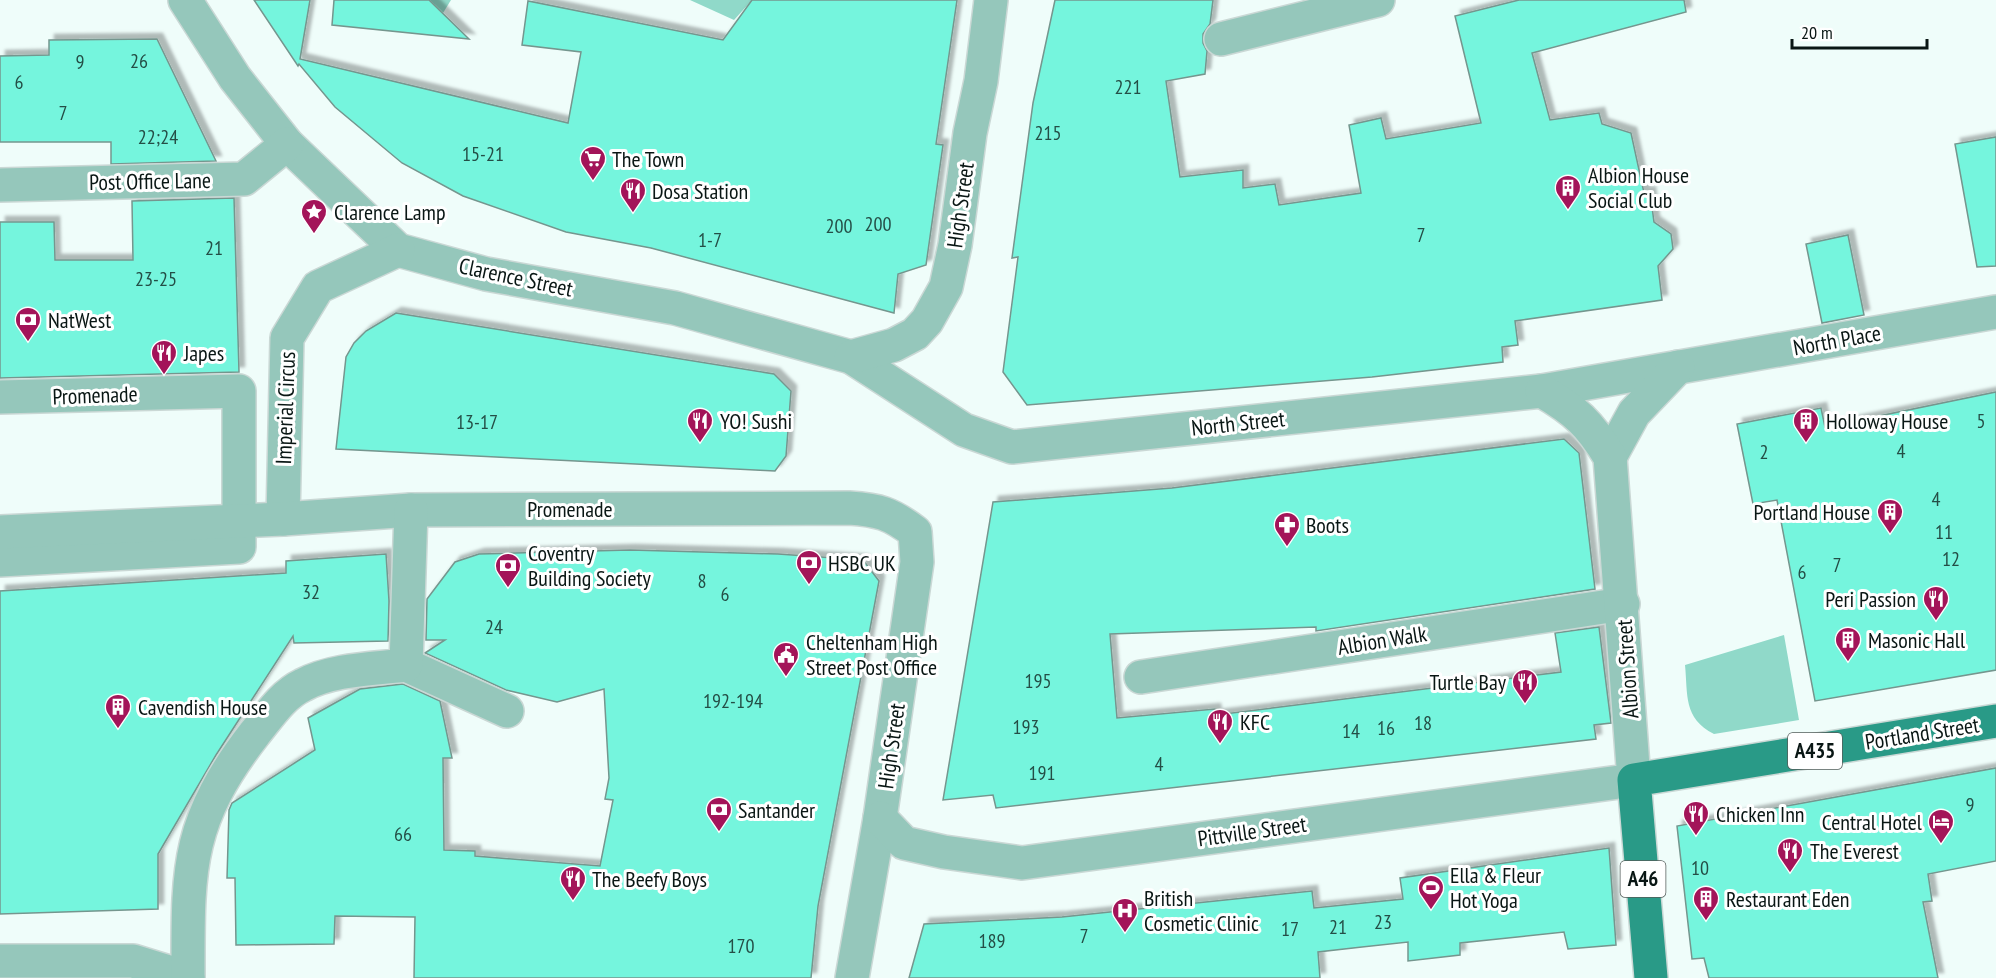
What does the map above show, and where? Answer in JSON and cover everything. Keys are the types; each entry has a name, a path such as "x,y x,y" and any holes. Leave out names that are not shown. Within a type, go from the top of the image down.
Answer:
{"main road":[{"name":"Portland Street","path":"1634,780 1996,721"},
{"name":"Albion Street","path":"1634,780 1651,978"}],"street":[{"name":"Clarence Street","path":"185,0 235,78 287,144 398,250 486,274 675,308 851,357 939,415"},
{"name":"High Street","path":"851,357 894,345 915,334 927,321 946,287 955,245 970,133 981,81 991,0"},
{"path":"1221,39 1378,0"},
{"name":"Post Office Lane","path":"0,185 244,179 287,144"},
{"name":"Imperial Circus","path":"283,519 287,338 318,287 398,250"},
{"name":"North Place","path":"1542,391 1996,312"},
{"path":"1610,457 1634,413 1678,368"},
{"name":"Promenade","path":"0,397 239,391 237,521 239,547 0,560"},
{"name":"North Street","path":"939,415 964,430 1012,447 1542,391"},
{"name":"Albion Street","path":"1542,391 1569,407 1592,428 1610,457 1623,604 1634,780"},
{"name":"Promenade","path":"0,532 283,519 411,510 849,508 880,510 900,520"},
{"path":"406,665 411,510"},
{"name":"High Street","path":"852,978 880,818 917,562 915,532 900,520"},
{"name":"Albion Walk","path":"1141,677 1623,604"},
{"path":"0,961 133,961 188,978 188,897 191,856 203,819 217,786 236,757 279,703 302,685 327,675 406,665 507,711"},
{"name":"Pittville Street","path":"880,818 904,843 944,852 1023,862 1634,780"}],"green space":[{"path":"429,0 451,0 443,13"},
{"path":"690,0 752,0 734,20"},
{"path":"1784,635 1799,720 1714,734 1704,728 1697,721 1689,705 1685,665"}],"building":[{"path":"254,0 310,0 300,59 568,123 581,52 522,45 528,1 723,40 752,0 957,0 936,144 943,145 926,265 898,274 894,313 651,248 566,232 463,196 402,163 335,107 299,64 298,66"},
{"path":"334,0 429,0 469,39 332,25"},
{"path":"1055,0 1213,0 1210,24 1203,34 1203,43 1207,51 1205,74 1166,81 1180,177 1243,170 1243,188 1275,184 1279,205 1361,193 1349,125 1381,118 1386,139 1481,123 1455,16 1519,0 1684,0 1686,12 1532,53 1550,120 1599,113 1602,124 1631,133 1644,193 1650,192 1654,222 1671,234 1673,249 1658,266 1662,300 1515,321 1518,345 1502,347 1503,362 1372,377 1027,405 1003,372 1018,257 1012,258 1033,103"},
{"path":"157,39 216,161 111,164 111,142 0,142 0,56 49,55 49,40"},
{"path":"1996,137 1996,266 1977,267 1955,144"},
{"path":"234,198 239,372 0,378 0,222 54,222 55,260 133,260 132,201"},
{"path":"1848,235 1864,315 1822,323 1806,244"},
{"path":"396,313 774,374 791,391 786,456 775,471 336,449 346,357 354,343 366,331"},
{"path":"1996,392 1996,670 1815,701 1777,500 1753,504 1737,424 1821,408 1825,427"},
{"path":"1564,439 1579,453 1595,589 1316,631 1316,627 1110,634 1117,718 1215,709 1216,715 1561,672 1555,633 1599,627 1611,723 1594,725 1596,739 996,808 993,795 943,800 993,502 1172,488"},
{"path":"630,550 778,554 863,560 879,581 818,906 811,978 414,978 415,917 335,916 334,944 236,945 235,878 227,878 229,810 232,803 315,750 308,718 360,689 403,684 440,701 452,758 443,758 444,850 475,851 475,856 600,866 613,800 605,799 609,778 604,689 557,702 506,690 425,653 445,640 426,640 427,599 455,562 479,554"},
{"name":"Cavendish House","path":"386,554 389,601 388,641 294,643 293,636 216,755 158,854 158,909 0,914 0,591 286,573 286,561"},
{"path":"1996,768 1996,861 1928,874 1932,901 1923,902 1938,978 1709,978 1704,958 1692,959 1677,826"},
{"path":"1609,848 1616,945 1568,949 1564,932 1460,943 1460,955 1408,961 1408,942 1362,947 1318,952 1320,978 909,978 924,924 1062,917 1312,891 1314,908 1403,899 1400,878"}],"place":[{"name":"The Town","path":"593,182"},
{"name":"Albion House Social Club","path":"1568,211"},
{"name":"Dosa Station","path":"633,214"},
{"name":"Clarence Lamp","path":"314,235"},
{"name":"NatWest","path":"28,343"},
{"name":"Japes","path":"164,376"},
{"name":"YO! Sushi","path":"700,444"},
{"name":"Holloway House","path":"1806,444"},
{"name":"Portland House","path":"1890,535"},
{"name":"Boots","path":"1287,548"},
{"name":"HSBC UK","path":"809,586"},
{"name":"Coventry Building Society","path":"508,589"},
{"name":"Peri Passion","path":"1936,622"},
{"name":"Masonic Hall","path":"1848,663"},
{"name":"Cheltenham High Street Post Office","path":"786,678"},
{"name":"Turtle Bay","path":"1525,705"},
{"name":"Cavendish House","path":"118,730"},
{"name":"KFC","path":"1220,745"},
{"name":"Santander","path":"719,833"},
{"name":"Chicken Inn","path":"1696,837"},
{"name":"Central Hotel","path":"1941,845"},
{"name":"The Everest","path":"1790,874"},
{"name":"The Beefy Boys","path":"573,902"},
{"name":"Ella & Fleur Hot Yoga","path":"1431,911"},
{"name":"Restaurant Eden","path":"1706,922"},
{"name":"British Cosmetic Clinic","path":"1125,934"}]}
